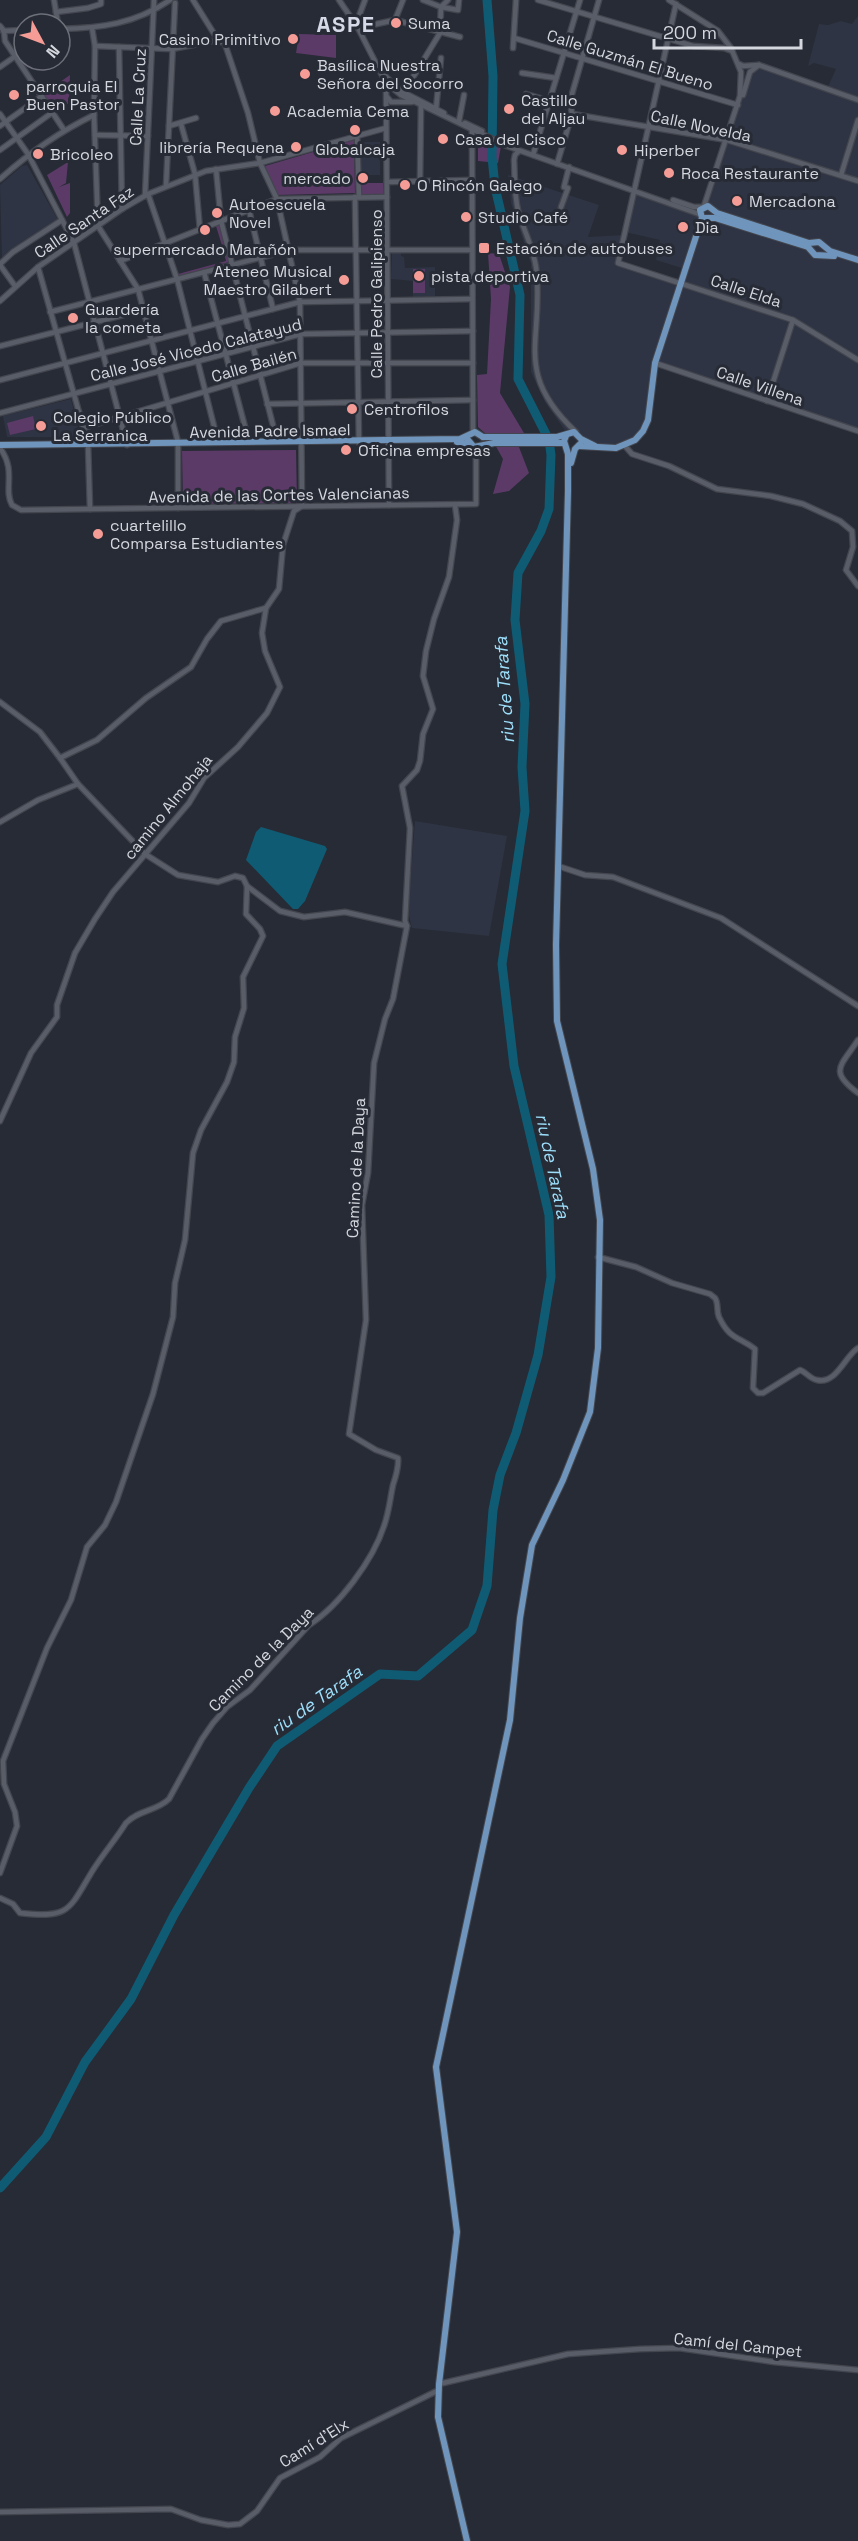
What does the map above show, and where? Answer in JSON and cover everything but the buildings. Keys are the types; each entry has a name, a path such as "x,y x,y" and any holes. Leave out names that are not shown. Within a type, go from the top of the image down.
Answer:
{"main road":[{"path":"704,217 707,207"},
{"path":"470,438 480,443 572,441 600,448 625,446 635,440 643,431 648,420 655,363 707,207"},
{"path":"707,207 809,243 819,242 824,247 858,262"},
{"path":"704,217 725,221 811,250 815,255 828,254 858,262"},
{"path":"811,250 815,243"},
{"path":"820,254 824,247"},
{"path":"470,438 479,433 480,443"},
{"name":"Avenida Padre Ismael","path":"0,447 359,442 470,438"},
{"path":"467,2541 438,2417 439,2387 457,2232 436,2067 510,1720 520,1618 532,1545 563,1480 590,1412 598,1348 600,1220 593,1169 557,1021 558,866 568,491 572,441"},
{"name":"Avenida Padre Ismael","path":"178,444 302,442"}],"street":[{"path":"54,0 56,12 88,8 101,4 101,0"},
{"name":"Calle La Cruz","path":"147,195 154,0"},
{"path":"193,0 221,40 250,123 260,163 278,199 291,250 300,302 302,506"},
{"path":"339,0 354,21 386,82 472,128"},
{"path":"354,21 359,16 365,0"},
{"path":"395,20 403,0"},
{"path":"423,0 458,10 459,0"},
{"path":"393,102 440,33 441,7 448,0"},
{"path":"513,48 516,0"},
{"path":"538,0 700,48 733,50"},
{"path":"534,154 580,0"},
{"path":"558,162 572,114 570,101 599,0"},
{"path":"669,0 713,27 733,50 739,64 741,85 738,105"},
{"path":"72,29 92,28 131,21 174,1 166,186"},
{"path":"634,188 676,4"},
{"path":"358,28 395,20 460,37"},
{"path":"92,28 95,46 94,115 98,226 138,289 178,444 178,508"},
{"path":"1,29 2,43"},
{"name":"Calle Guzmán El Bueno","path":"514,38 738,105"},
{"path":"95,46 172,49 221,40"},
{"path":"119,47 122,209"},
{"path":"436,109 441,58"},
{"path":"739,64 759,65 858,100"},
{"path":"510,146 694,207 707,207 750,72 759,65"},
{"path":"26,72 64,130"},
{"path":"382,72 414,102 520,151 534,154"},
{"path":"522,74 556,78"},
{"name":"Calle Pedro Galipienso","path":"386,82 389,505"},
{"path":"399,90 389,90 386,96 388,100 414,102"},
{"path":"526,94 550,101"},
{"path":"459,120 464,95"},
{"path":"0,126 42,96"},
{"path":"420,105 420,181"},
{"path":"0,150 53,112"},
{"path":"0,114 28,154 74,243 127,445"},
{"name":"Calle Novelda","path":"572,114 727,140 858,180"},
{"path":"0,179 28,154 64,130 94,115"},
{"path":"170,126 196,118"},
{"path":"841,175 858,120"},
{"path":"181,124 195,174 200,230"},
{"name":"Calle Santa Faz","path":"0,301 38,267 122,209 166,186 195,174 260,163 386,128"},
{"path":"470,438 473,400 472,128"},
{"path":"95,135 148,136"},
{"path":"357,135 356,301 359,442"},
{"path":"510,146 515,208 533,265 533,372 541,392 572,441"},
{"path":"520,151 514,155 516,201 534,255 537,277 536,372 572,441"},
{"path":"561,207 568,188 564,187 569,166"},
{"path":"216,169 221,221 277,441"},
{"path":"387,182 471,180"},
{"path":"634,188 704,217"},
{"name":"Calle Elda","path":"634,188 618,263 793,320 858,360"},
{"path":"147,195 177,279 218,442"},
{"path":"120,261 278,199 387,197"},
{"path":"249,210 273,309"},
{"path":"15,286 0,265 13,252 62,220"},
{"path":"50,312 291,250 472,250"},
{"path":"38,267 88,445 90,509"},
{"path":"204,272 249,442"},
{"path":"0,380 300,302 472,299"},
{"path":"0,346 143,310"},
{"path":"767,401 793,320"},
{"name":"Calle José Vicedo Calatayud","path":"0,413 301,334 473,331"},
{"name":"Calle Bailén","path":"84,428 301,363 473,363"},
{"name":"Calle Villena","path":"655,363 858,431"},
{"path":"267,404 473,400"},
{"name":"Avenida de las Cortes Valencianas","path":"0,447 9,465 9,498 12,506 21,510 476,504 480,443"},
{"path":"625,446 632,454 669,466 717,489 803,504 840,521 852,531 853,547 846,570 858,586"},
{"name":"Camino de la Daya","path":"0,1898 13,1904 20,1913 46,1916 70,1907 78,1899 94,1870 126,1823 132,1817 162,1806 169,1799 213,1723 227,1707 250,1690 309,1625 321,1617 352,1582 380,1538 391,1503 399,1464 398,1458 376,1450 349,1434 366,1320 362,1205 368,1173 374,1063 385,1019 393,999 407,926 405,921 410,828 402,786 417,770 423,734 433,709 423,676 434,619 451,567 457,520 455,505"},
{"name":"camino Almohaja","path":"0,1120 31,1053 57,1017 57,1005 75,953 113,892 189,802 204,778 238,747 267,712 280,687 265,651 262,633 266,608 279,589 283,545 294,511 302,506"},
{"path":"60,758 97,740 146,698 191,667 221,621 266,608"},
{"path":"0,702 40,732 78,784 145,854 178,874 218,882 235,876 243,878 247,886 280,911 304,917 345,912 407,926"},
{"path":"0,822 38,800 78,784"},
{"path":"558,866 585,874 613,878 721,918 858,1006"},
{"path":"0,1873 17,1826 15,1812 4,1784 3,1761 47,1648 71,1600 87,1547 105,1525 116,1502 153,1394 173,1317 174,1283 189,1220 193,1154 201,1130 227,1082 234,1062 235,1038 244,1008 243,977 263,936 260,929 246,914 247,886"},
{"path":"858,1040 839,1073 843,1082 858,1093"},
{"path":"598,1257 636,1268 715,1298 719,1317 728,1331 738,1341 755,1349 753,1388 758,1393 763,1393 800,1370 817,1380 826,1380 858,1348"},
{"name":"Camí del Campet","path":"439,2387 568,2355 640,2349 679,2349 774,2362 858,2370"},
{"name":"Camí d'Elx","path":"0,2512 171,2508 201,2520 228,2525 240,2524 257,2511 280,2478 320,2457 341,2438 439,2387"}],"shaded area":[{"path":"858,16 858,431 655,363 643,431 625,446 584,444 577,441 564,429 545,402 531,372 531,264 511,203 508,175 599,205 588,237 624,235 618,263 681,282 685,269 656,260 660,240 625,232 634,189 704,212 748,70 755,65 827,89 836,69 814,63 808,66 819,24 828,25 841,21 852,24"},
{"path":"299,34 336,35 336,58 296,53"},
{"path":"70,75 69,103 56,112 43,94"},
{"path":"484,137 501,146 498,163 478,161 478,140"},
{"path":"354,140 355,193 277,195 265,166"},
{"path":"361,142 380,142 380,175 361,175"},
{"path":"68,162 66,183 59,187 70,183 70,213 67,217 47,175"},
{"path":"27,165 58,220 2,258 0,185 22,166"},
{"path":"358,183 383,183 384,195 359,195"},
{"path":"219,225 229,262 179,276 178,274 226,261 224,253 207,257 205,251 224,252 216,226"},
{"path":"392,253 401,253 404,257 405,268 435,267 435,296 413,297 413,281 391,279"},
{"path":"488,253 499,254 510,287 500,393 524,433 486,434 478,427 477,375 487,374 491,299"},
{"name":"pista deportiva","path":"413,269 425,269 425,293 413,293"},
{"name":"Colegio Público La Serranica","path":"71,399 80,435 78,437 7,437 3,416"},
{"path":"33,416 36,429 10,435 7,423"},
{"path":"517,442 529,473 509,491 493,494 503,459 494,443"},
{"path":"296,450 297,503 183,504 182,451"},
{"path":"415,821 507,836 489,936 412,928 408,912"}],"water":[{"path":"261,827 325,846 327,849 305,901 298,909 293,909 246,860 256,832"}],"waterway":[{"name":"riu de Tarafa","path":"0,2188 46,2137 85,2062 131,1999 174,1915 249,1788 277,1746 380,1674 418,1676 472,1630 487,1586 493,1510 500,1475 516,1433 538,1355 551,1277 549,1215 514,1066 502,964 525,811 522,767 525,704 515,620 518,573 541,531 549,509 551,455 549,440 518,379 520,295 495,187 492,157 493,76 487,0"}],"place":[{"name":"Suma","path":"396,23"},
{"name":"Casino Primitivo","path":"293,39"},
{"name":"Basílica Nuestra Señora del Socorro","path":"305,74"},
{"name":"parroquia El Buen Pastor","path":"14,95"},
{"name":"Castillo del Aljau","path":"509,109"},
{"name":"Academia Cema","path":"275,111"},
{"name":"Globalcaja","path":"355,130"},
{"name":"Casa del Cisco","path":"443,139"},
{"name":"librería Requena","path":"296,147"},
{"name":"Hiperber","path":"622,150"},
{"name":"Bricoleo","path":"38,154"},
{"name":"Roca Restaurante","path":"669,173"},
{"name":"mercado","path":"363,178"},
{"name":"O Rincón Galego","path":"405,185"},
{"name":"Mercadona","path":"737,201"},
{"name":"Autoescuela Novel","path":"217,213"},
{"name":"Studio Café","path":"466,217"},
{"name":"Dia","path":"683,227"},
{"name":"supermercado Marañón","path":"205,230"},
{"name":"Estación de autobuses","path":"484,248"},
{"name":"pista deportiva","path":"419,276"},
{"name":"Ateneo Musical Maestro Gilabert","path":"344,280"},
{"name":"Guardería la cometa","path":"73,318"},
{"name":"Centrofilos","path":"352,409"},
{"name":"Colegio Público La Serranica","path":"41,426"},
{"name":"Oficina empresas","path":"346,450"},
{"name":"cuartelillo Comparsa Estudiantes","path":"98,534"}],"district":[{"name":"ASPE","path":"346,24"}]}
